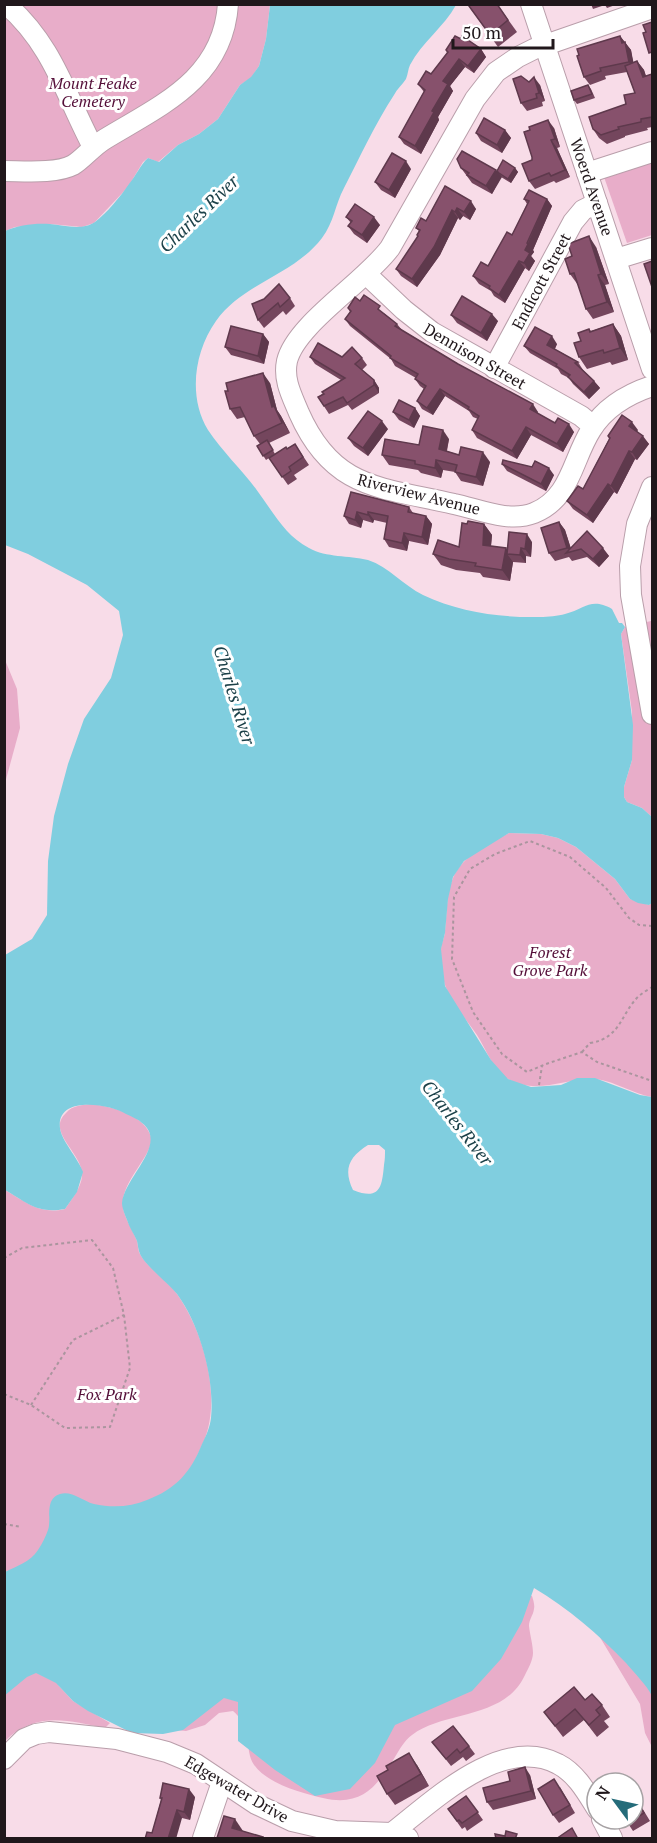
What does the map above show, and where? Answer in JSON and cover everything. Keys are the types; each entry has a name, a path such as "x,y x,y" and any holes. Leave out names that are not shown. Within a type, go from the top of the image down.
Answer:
{"street":[{"path":"6,4 26,24 54,64 76,116 93,147"},
{"name":"Woerd Avenue","path":"531,4 652,369"},
{"path":"4,171 62,168 73,165 93,147 165,104 189,86 214,54 220,41 226,7"},
{"name":"Riverview Avenue","path":"652,8 544,46 518,57 503,67 480,91 395,240 380,261 299,336 286,364 287,383 308,432 324,455 345,473 381,487 521,517 545,507 561,493 593,426 618,402 635,392 652,386"},
{"path":"587,173 652,152"},
{"name":"Endicott Street","path":"494,368 573,222 583,210 597,203"},
{"path":"616,259 652,248"},
{"name":"Dennison Street","path":"366,274 422,325 580,416 593,426"},
{"path":"652,487 637,524 630,566 631,595 652,714"},
{"name":"Edgewater Drive","path":"4,1759 24,1739 36,1734 57,1732 117,1739 167,1752 196,1764 256,1804 292,1821 334,1831 400,1836"},
{"path":"400,1836 463,1779 504,1760 523,1756 542,1757 560,1765 572,1774 585,1790"},
{"path":"203,1839 222,1782"}],"path":[{"path":"652,926 639,925 628,918 606,888 570,857 530,841 495,854 470,869 454,897 452,959 473,1012 502,1054 527,1072 582,1052 590,1043 603,1041 615,1031 640,995 652,987"},
{"path":"582,1052 597,1062 652,1081"},
{"path":"539,1085 542,1066"},
{"path":"4,1258 22,1248 92,1240 113,1268 124,1316 130,1368 110,1427 65,1428 32,1405 4,1394"},
{"path":"32,1405 73,1340 124,1316"},
{"path":"4,1524 21,1527"}],"green space":[{"name":"Mount Feake Cemetery","path":"5,5 270,5 266,39 259,66 251,78 240,85 218,119 199,134 178,145 158,162 148,158 143,162 128,187 94,223 82,227 50,224 15,227 5,231"},
{"path":"652,162 652,235 627,243 604,177"},
{"path":"651,621 652,817 642,808 627,802 624,797 624,787 632,760 632,712 621,634 625,627"},
{"path":"5,660 17,689 20,728 5,783"},
{"name":"Forest Grove Park","path":"509,833 541,834 558,838 576,847 615,879 630,899 649,905 652,903 652,1097 599,1079 539,1086 518,1084 508,1079 494,1065 477,1035 451,998 444,981 441,953 448,897 453,878 469,857"},
{"name":"Fox Park","path":"92,1104 116,1109 133,1116 146,1127 150,1134 151,1142 148,1150 126,1190 123,1201 124,1212 143,1258 173,1289 187,1309 207,1365 211,1405 209,1424 192,1466 174,1486 532,1596 534,1607 529,1626 533,1656 516,1689 503,1700 489,1707 441,1721 412,1735 404,1742 382,1777 358,1797 348,1800 323,1798 303,1793 270,1779 254,1765 244,1726 233,1711 219,1713 205,1725 186,1731 166,1729 58,1685 73,1701 110,1723 105,1728 78,1722 52,1720 40,1722 28,1725 5,1741 4,1574 8,1570 5,1572 5,1190 41,1209 65,1209 78,1189 82,1176 81,1168 62,1135 61,1120 72,1108"},
{"path":"652,1621 652,1747 645,1733 640,1704 595,1629"}],"water":[{"name":"Charles River","path":"270,5 456,5 410,65 406,79 374,129 322,238 311,251 240,297 216,321 203,346 196,375 198,403 208,430 285,529 309,548 330,555 353,557 376,563 423,595 451,606 480,613 543,617 565,614 593,604 612,609 619,623 625,627 621,634 633,725 632,760 624,787 624,797 627,802 642,808 652,817 652,903 649,905 630,899 615,879 576,847 558,838 541,834 509,833 464,861 453,877 441,949 445,986 491,1060 508,1079 531,1087 561,1085 577,1078 595,1078 640,1095 652,1097 652,1696 647,1687 605,1642 583,1622 534,1588 522,1622 501,1659 472,1691 395,1725 375,1763 350,1789 315,1796 275,1770 238,1741 238,1702 224,1698 183,1730 163,1734 132,1733 88,1711 73,1701 56,1683 36,1673 27,1677 4,1696 5,1572 27,1561 38,1550 48,1530 52,1500 60,1494 68,1493 94,1504 121,1506 141,1502 166,1491 181,1478 198,1454 210,1425 212,1403 208,1370 193,1321 177,1294 142,1258 122,1207 125,1193 151,1141 149,1131 142,1123 118,1110 97,1105 75,1106 66,1110 61,1118 61,1133 83,1172 77,1192 65,1209 40,1209 5,1190 5,955 32,939 47,915 48,861 54,816 68,764 84,719 111,678 123,635 119,611 87,585 28,554 5,545 5,231 32,224 79,227 95,222 117,199 148,158 159,162 178,145 199,134 218,119 240,85 251,77 259,66 266,39","holes":["368,1145 379,1145 385,1150 385,1159 378,1190 369,1194 353,1190 348,1176 352,1159"]}],"building":[{"path":"471,4 497,4 508,20 490,35 469,6"},
{"path":"652,22 652,52 649,53 643,25"},
{"path":"455,36 461,39 462,36 481,49 468,66 459,59 443,81 448,84 415,146 399,137 425,90 418,84 426,71 431,74 448,52 446,50"},
{"path":"620,36 622,43 625,42 629,62 600,68 601,71 584,77 577,49"},
{"path":"637,61 643,77 652,74 652,117 618,127 619,129 601,135 593,129 589,117 626,104 624,95 635,93 625,66"},
{"path":"521,76 529,82 534,77 539,93 536,94 537,98 521,103 513,79"},
{"path":"588,85 592,94 574,100 571,91"},
{"path":"484,118 505,130 497,145 476,133"},
{"path":"548,120 555,139 551,140 565,170 551,176 549,173 529,181 522,164 532,160 532,157 524,132 530,130 529,127"},
{"path":"462,151 496,170 486,186 467,175 469,173 461,168 457,159"},
{"path":"392,153 406,161 389,190 375,182"},
{"path":"503,160 515,168 508,179 497,171"},
{"path":"445,186 471,201 464,212 457,208 455,212 452,210 434,247 412,279 396,269 418,236 420,230 416,228 421,218 426,221"},
{"path":"529,190 547,199 527,243 525,250 530,253 524,263 519,261 499,295 489,288 490,286 473,276 481,262 488,266 507,232 512,235 529,201 524,199"},
{"path":"355,204 374,217 362,235 348,226 352,221 346,217"},
{"path":"589,236 607,302 586,309 574,273 570,274 565,259 572,256 568,244"},
{"path":"652,261 652,287 644,264"},
{"path":"279,284 290,298 280,307 278,303 258,320 252,304 264,299"},
{"path":"364,295 380,306 378,309 397,324 395,326 458,364 533,404 530,409 555,423 558,418 569,424 557,444 526,427 512,451 472,430 479,416 440,389 427,408 417,401 426,386 415,379 418,374 390,358 391,356 345,319 351,311 348,308 355,297 360,301"},
{"path":"462,296 492,314 481,333 451,315"},
{"path":"613,324 620,348 579,357 574,343 581,341 578,333 589,329 590,332"},
{"path":"231,326 263,334 258,356 225,347"},
{"path":"535,327 552,336 547,345 578,362 575,363 594,381 584,392 568,377 570,375 556,366 557,364 524,346"},
{"path":"318,343 342,357 352,347 362,358 355,364 374,380 374,385 347,403 343,397 324,406 318,397 345,378 310,357"},
{"path":"263,373 272,407 274,406 282,423 254,436 240,407 230,409 225,391 228,391 226,383"},
{"path":"399,400 415,408 409,420 393,412"},
{"path":"368,411 382,421 363,448 348,438"},
{"path":"622,415 632,422 629,426 643,436 632,452 629,451 611,486 608,484 587,515 567,501 578,486 583,489 610,438 608,436"},
{"path":"423,426 443,430 439,449 459,455 461,447 483,452 476,477 455,472 457,465 436,460 435,468 415,464 415,461 382,455 385,439 419,445"},
{"path":"267,440 273,450 263,456 257,446"},
{"path":"295,444 303,457 289,467 291,471 282,477 269,458"},
{"path":"503,460 532,467 535,461 549,468 541,484 502,464"},
{"path":"351,492 409,507 408,512 426,516 422,537 404,533 402,543 384,539 388,516 357,512 355,520 344,516"},
{"path":"468,521 484,524 483,545 506,548 502,570 475,566 476,563 433,554 438,540 459,547 462,523 467,524"},
{"path":"559,522 567,548 549,553 541,528"},
{"path":"587,531 603,548 593,559 581,549 566,553"},
{"path":"509,532 527,534 525,549 521,548 520,555 507,554"},
{"path":"574,1687 585,1700 592,1694 602,1705 596,1710 600,1715 589,1725 575,1709 555,1726 544,1712"},
{"path":"453,1726 469,1746 460,1753 457,1749 446,1759 432,1742"},
{"path":"409,1753 421,1774 387,1794 377,1776 388,1770 386,1766"},
{"path":"525,1767 531,1791 487,1802 483,1788 510,1781 508,1772"},
{"path":"554,1779 570,1805 553,1815 538,1789"},
{"path":"163,1783 189,1789 184,1812 177,1810 168,1839 145,1839 147,1832 152,1833 162,1798 160,1798"},
{"path":"466,1796 478,1812 462,1823 457,1821 448,1809"},
{"path":"224,1816 235,1819 232,1828 263,1837 262,1839 217,1838"},
{"path":"572,1828 578,1839 556,1839"},
{"path":"506,1831 517,1834 515,1839 496,1839 495,1834 505,1836"}]}
